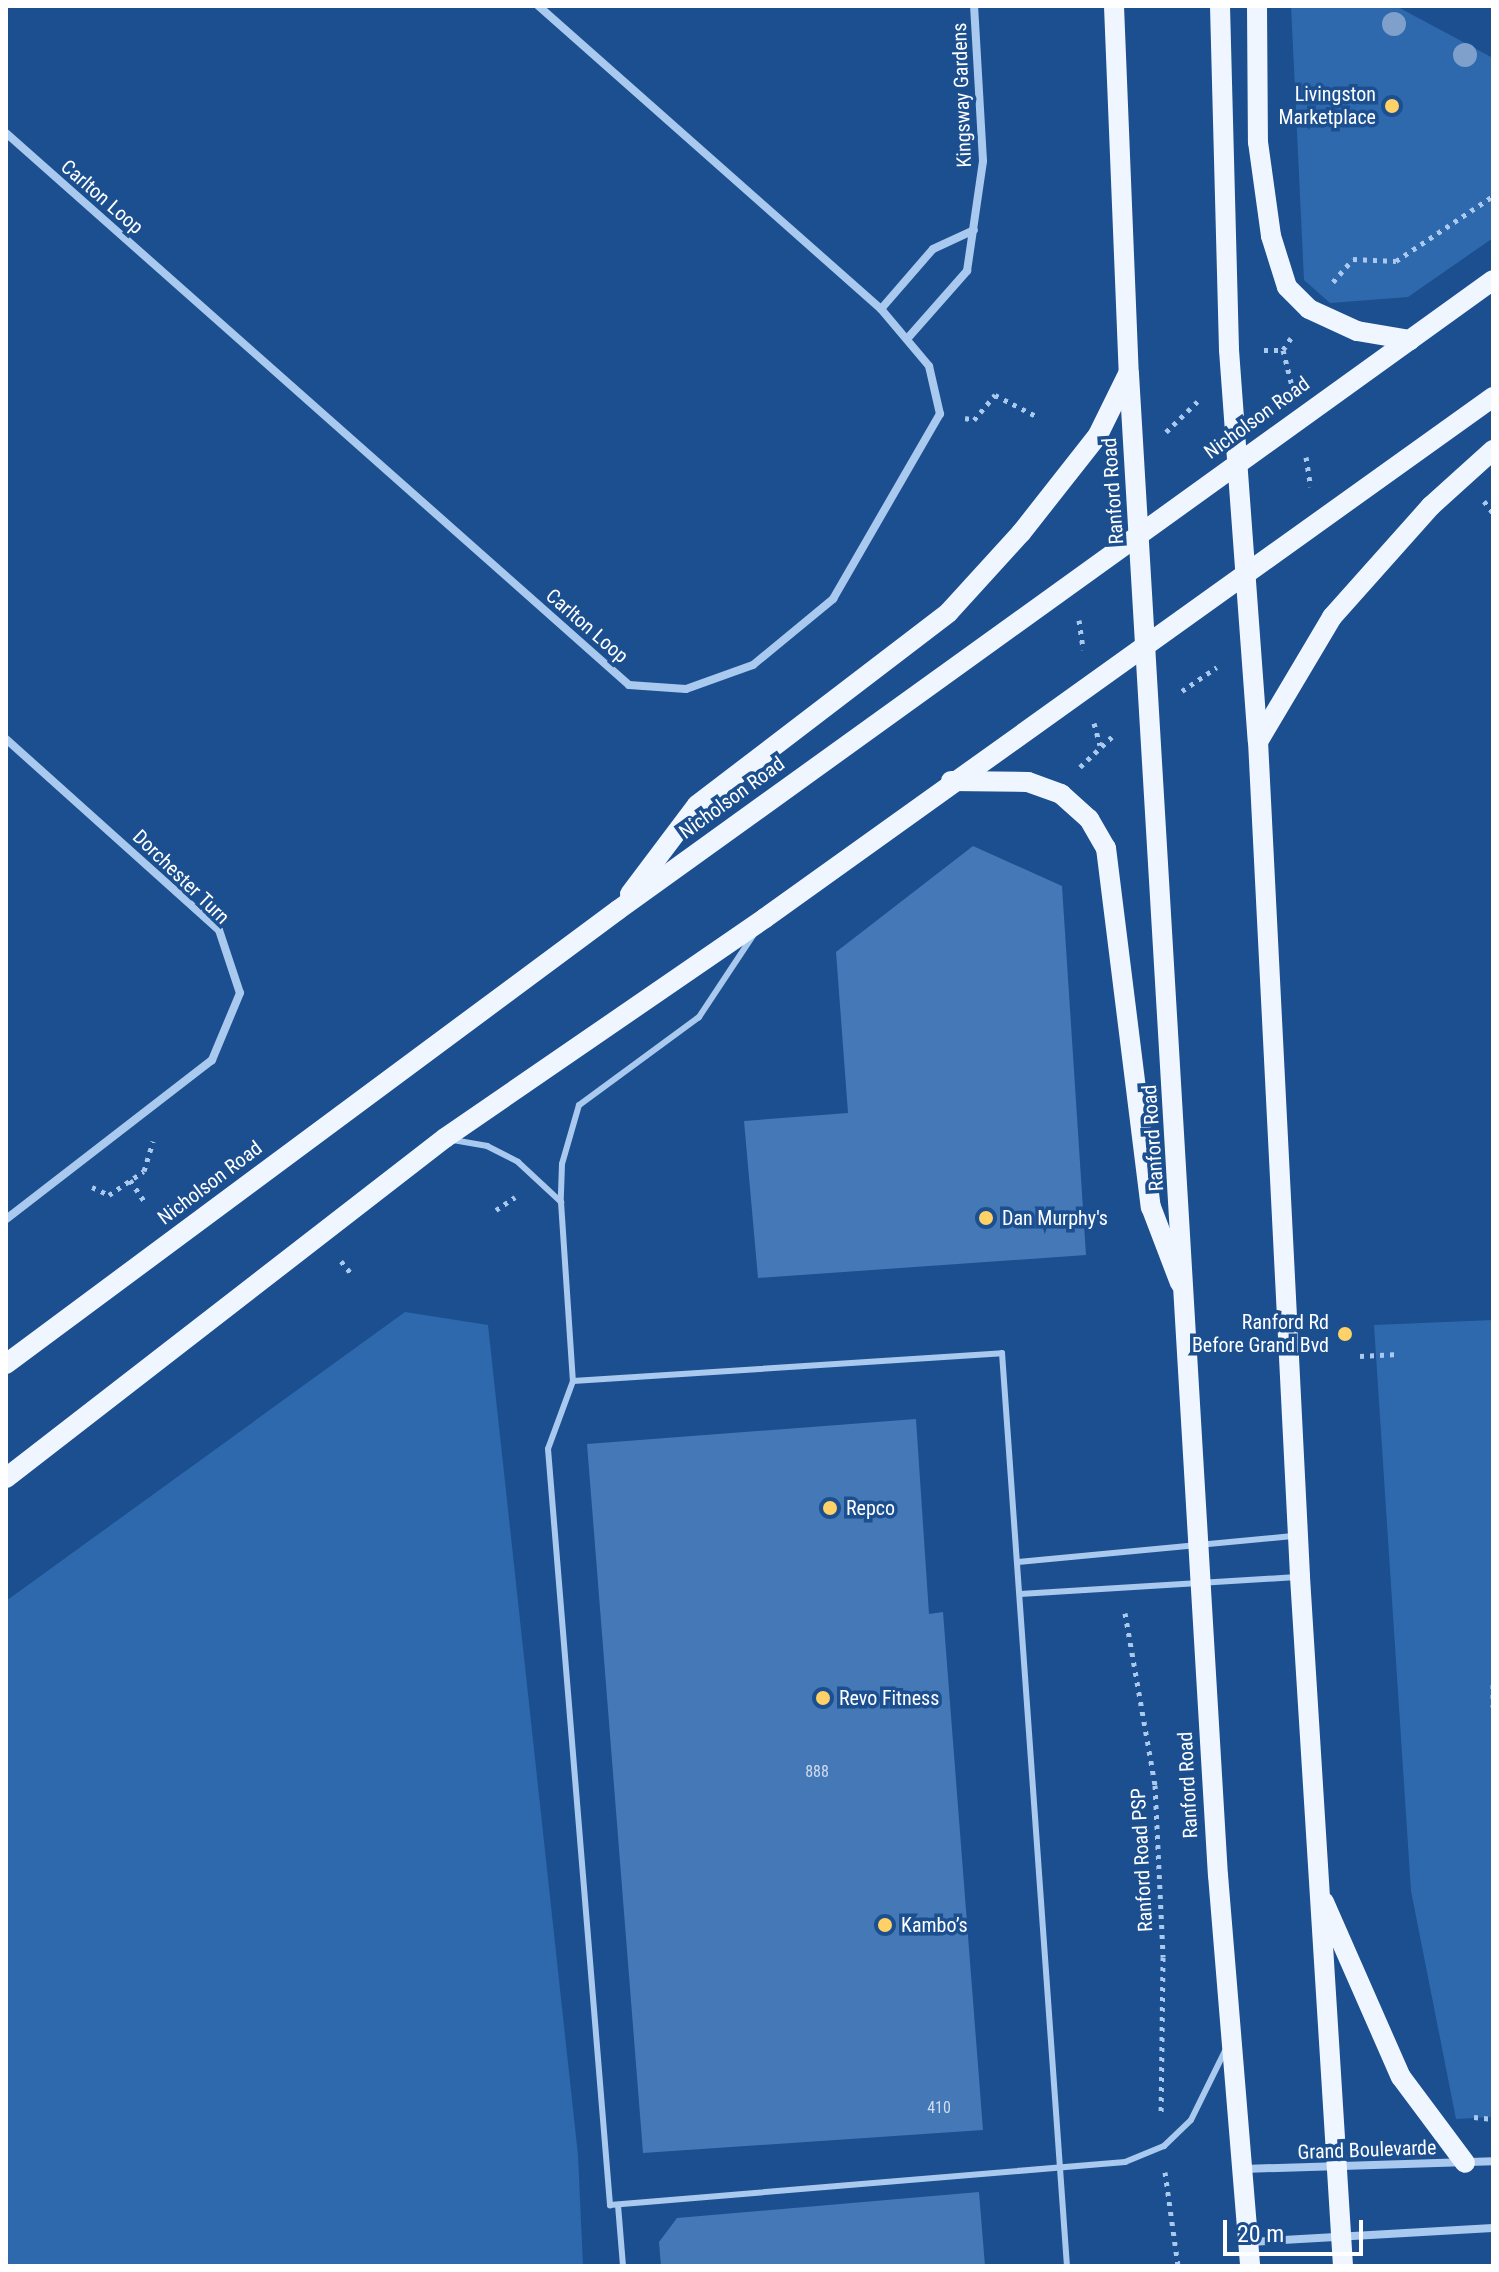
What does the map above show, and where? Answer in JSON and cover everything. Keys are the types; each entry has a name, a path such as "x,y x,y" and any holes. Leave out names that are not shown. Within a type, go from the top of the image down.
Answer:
{"main road":[{"name":"Ranford Road","path":"1114,6 1129,374 1188,1301 1201,1581 1230,2040 1250,2266"},
{"path":"1220,6 1231,377 1258,741 1300,1577 1343,2266"},
{"path":"1257,6 1258,142 1271,236 1287,287 1309,309 1357,331 1410,340"},
{"name":"Nicholson Road","path":"6,1364 618,910 1073,579 1493,280"},
{"path":"618,910 697,805 949,612 1021,533 1098,435 1129,374"},
{"path":"6,1478 445,1138 765,918 951,781 1246,575 1493,397"},
{"path":"1258,741 1332,617 1431,506 1493,450"},
{"path":"951,781 1028,782 1061,794 1089,819 1106,848 1151,1207 1188,1301"},
{"path":"1319,1891 1401,2077 1465,2163"}],"street":[{"path":"538,6 881,309 929,366 940,414"},
{"name":"Kingsway Gardens","path":"907,339 967,271 983,161 974,6"},
{"name":"Carlton Loop","path":"6,133 629,685 686,689 753,665 833,599 940,414"},
{"path":"881,309 933,249 974,230"},
{"name":"Dorchester Turn","path":"6,739 219,930 240,993 212,1060 6,1219"},
{"name":"Grand Boulevarde","path":"1242,2169 1336,2169 1493,2161"},
{"path":"1248,2242 1493,2228"}],"lane":[{"path":"765,918 699,1017 579,1105 562,1164 561,1202 573,1381 548,1449 610,2205 1061,2171 1125,2162 1164,2146 1191,2120 1230,2040"},
{"path":"445,1138 487,1146 518,1162 561,1202"},
{"path":"573,1381 1002,1353 1067,2266"},
{"path":"1018,1562 1298,1536"},
{"path":"1020,1594 1300,1577"},
{"path":"618,2205 623,2266"}],"path":[{"path":"1353,259 1396,261 1493,196"},
{"path":"1135,469 1179,416 1265,349 1283,350"},
{"path":"940,414 974,420 995,395 1036,416"},
{"path":"1073,579 1100,745 1088,756"},
{"path":"130,1180 146,1204"},
{"path":"1360,1356 1398,1354"},
{"name":"Ranford Road PSP","path":"1123,1604 1155,1785 1163,1957 1158,2071 1161,2117"},
{"path":"1493,1684 1493,1707"},
{"path":"1165,2169 1178,2266"}],"shaded area":[{"name":"Livingston Marketplace","path":"1291,6 1396,6 1493,58 1493,238 1408,297 1330,303 1304,280"},
{"path":"405,1312 488,1325 578,2155 583,2266 6,2266 6,1601"},
{"path":"1493,1320 1493,2117 1456,2119 1411,1891 1374,1325"}],"building":[{"path":"973,846 1062,886 1086,1255 758,1278 744,1121 848,1113 836,952"},
{"path":"916,1419 929,1614 943,1612 983,2130 643,2153 587,1444"},
{"path":"979,2192 985,2266 661,2266 659,2242 677,2218"}],"place":[{"name":"Livingston Marketplace","path":"1392,106"},
{"name":"Dan Murphy's","path":"986,1218"},
{"name":"Ranford Rd Before Grand Bvd","path":"1345,1334"},
{"name":"Repco","path":"830,1508"},
{"name":"Revo Fitness","path":"823,1698"},
{"name":"Kambo’s","path":"885,1925"}]}
